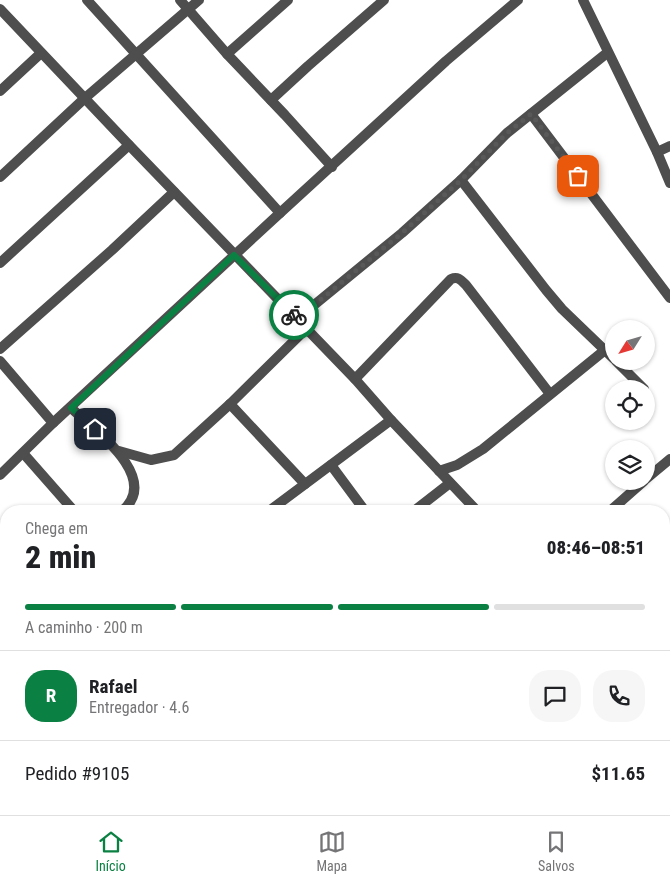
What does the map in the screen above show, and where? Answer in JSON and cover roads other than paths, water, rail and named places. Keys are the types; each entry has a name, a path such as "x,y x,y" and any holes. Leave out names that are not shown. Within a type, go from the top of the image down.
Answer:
{"street":[{"path":"87,0 280,213"},
{"path":"180,0 227,54 332,167"},
{"path":"0,177 85,98 199,0"},
{"path":"227,54 288,0"},
{"path":"271,100 384,0"},
{"path":"0,475 53,423 234,255 446,61 518,0"},
{"path":"583,0 607,53 657,152 670,183"},
{"path":"0,9 355,379 471,505"},
{"path":"0,91 41,53"},
{"path":"297,319 402,233 461,180 507,133 607,53"},
{"path":"531,114 670,298"},
{"path":"0,263 129,145"},
{"path":"657,152 670,146"},
{"path":"438,471 457,465 470,458 605,350 562,309 461,180"},
{"path":"0,349 112,250 174,192"},
{"path":"355,379 455,277 466,284 550,394"},
{"path":"119,451 152,460 174,455 230,404 306,329"},
{"path":"0,362 53,423"},
{"path":"625,370 635,380"},
{"path":"230,404 305,484"},
{"path":"71,408 119,451 130,472 134,493 129,505"},
{"path":"277,505 391,420"},
{"path":"23,453 69,505"},
{"path":"655,471 670,458"},
{"path":"331,465 361,505"},
{"path":"422,505 450,483"},
{"path":"617,505 634,490"}]}
